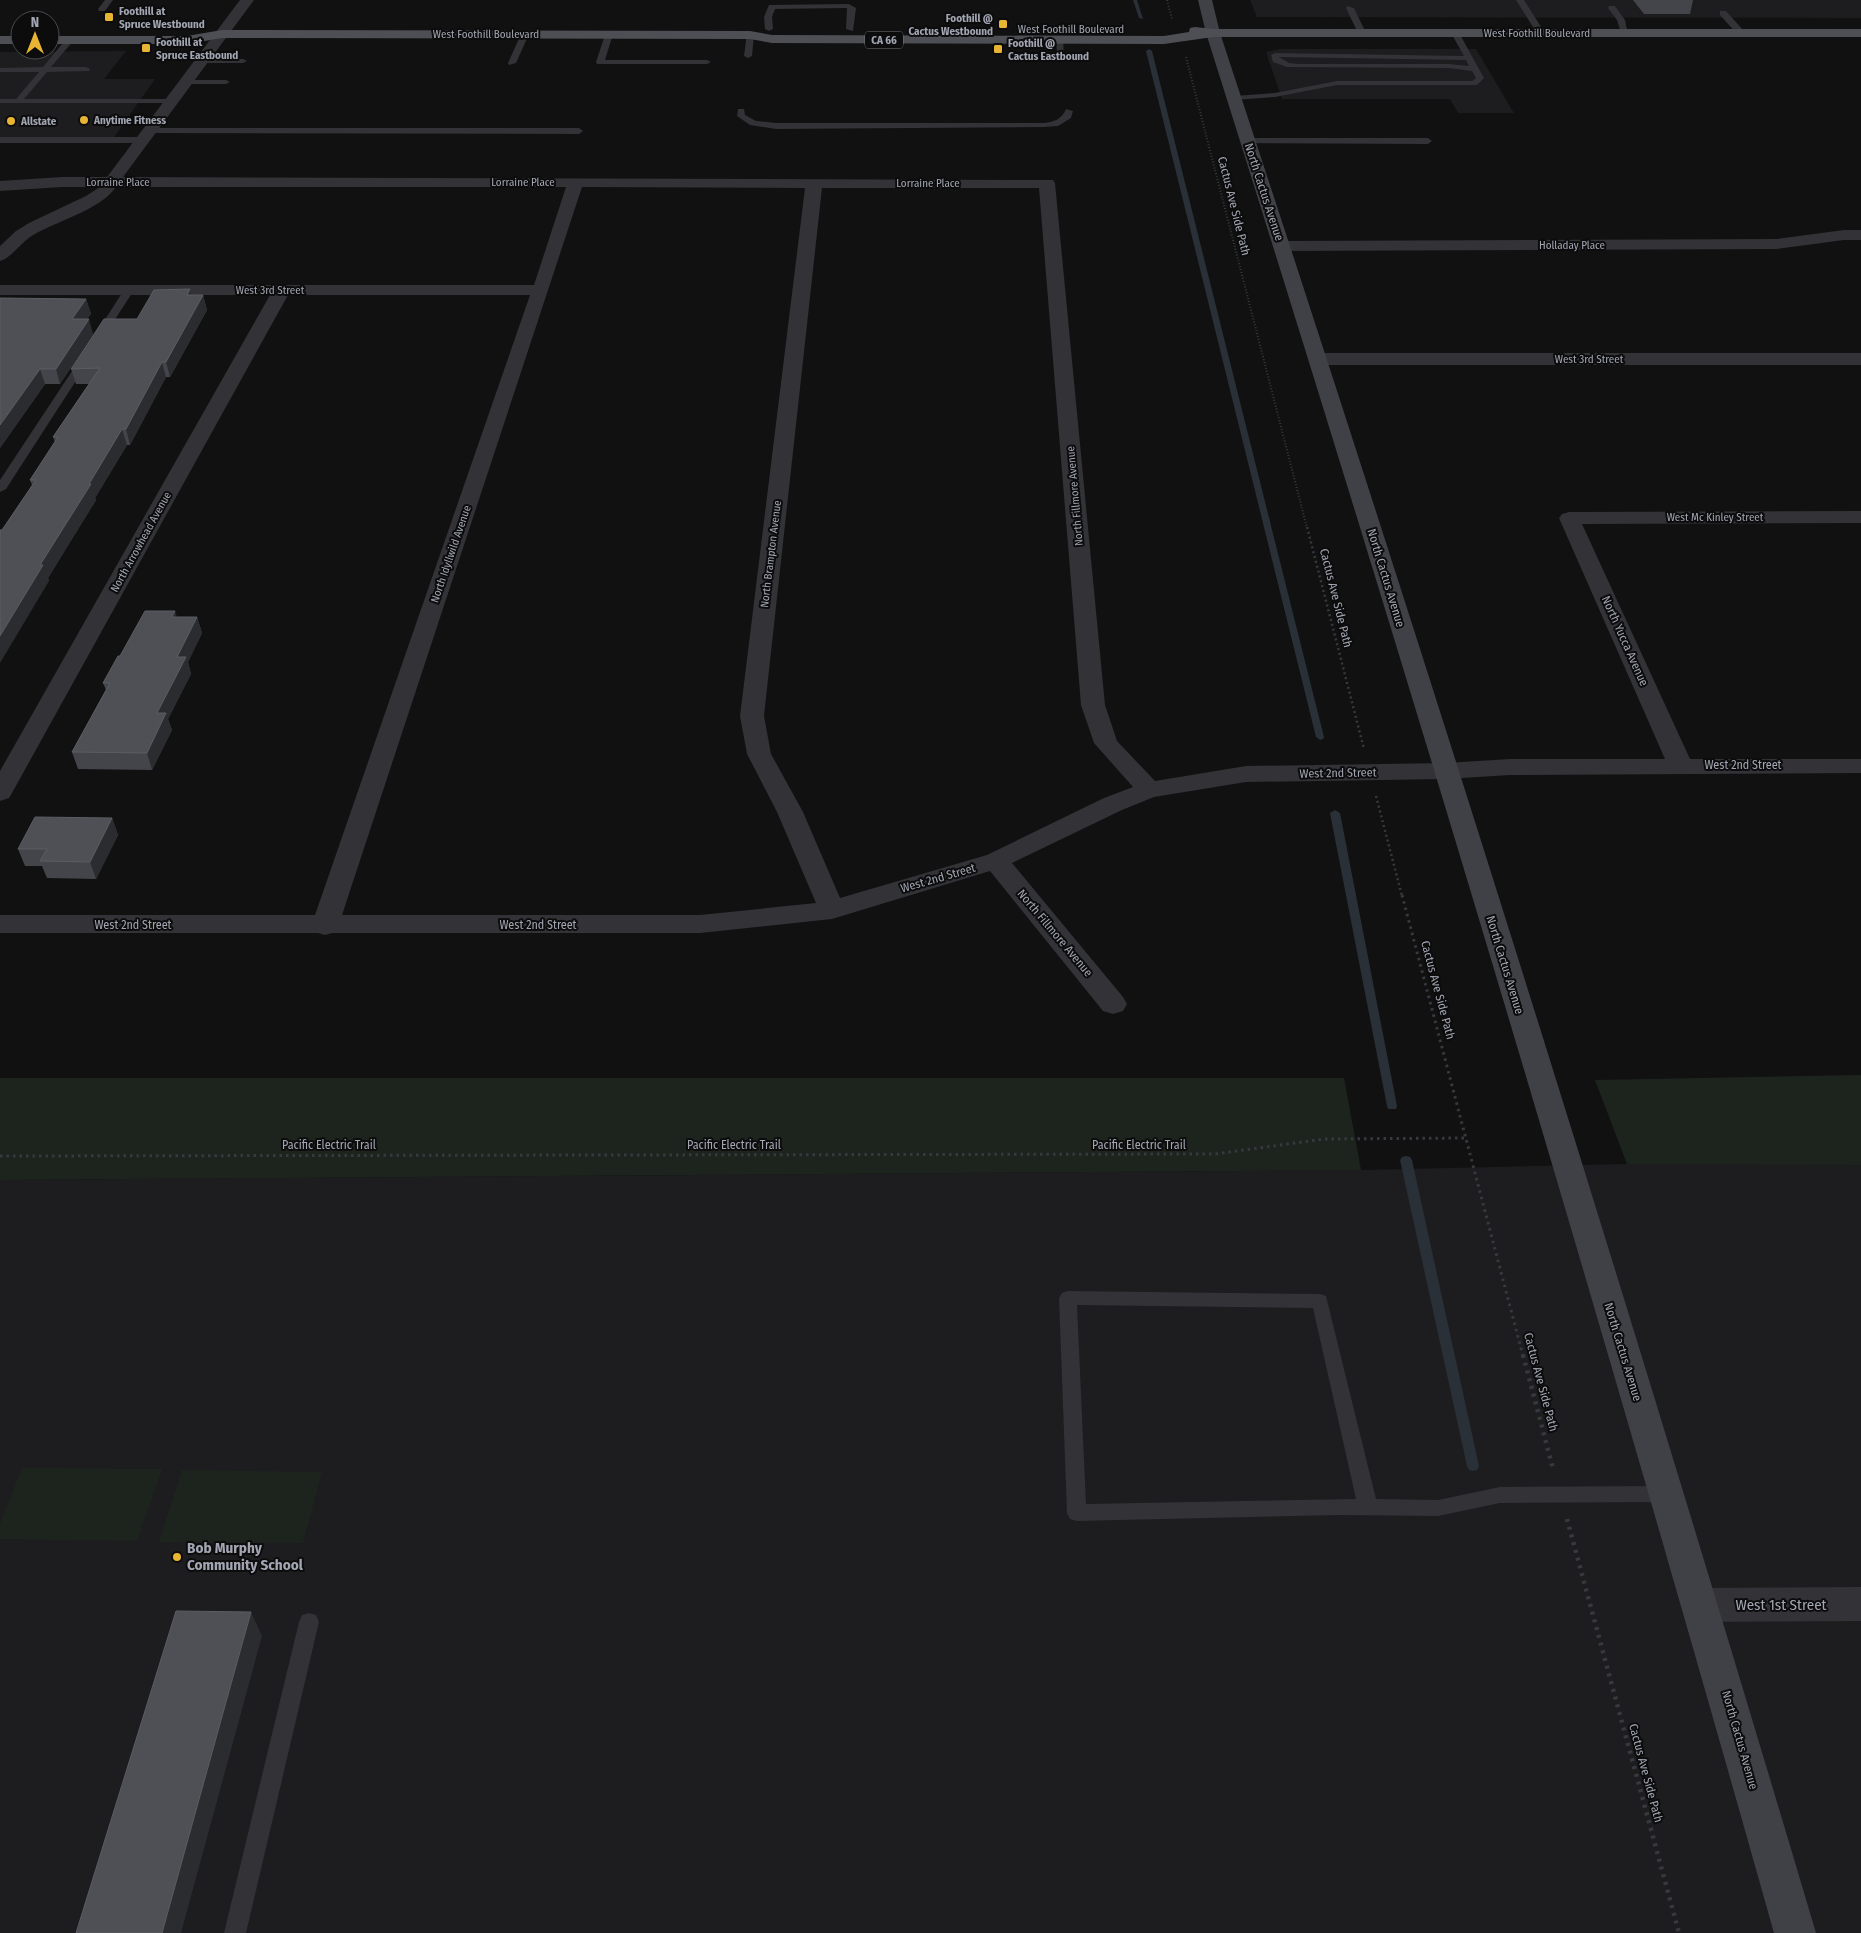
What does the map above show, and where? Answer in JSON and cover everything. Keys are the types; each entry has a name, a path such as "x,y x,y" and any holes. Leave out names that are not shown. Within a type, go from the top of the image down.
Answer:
{"main road":[{"name":"North Cactus Avenue","path":"1205,0 1213,33 1318,359 1446,771 1700,1605 1795,1933"},
{"name":"West Foothill Boulevard","path":"60,26 196,26 222,34"},
{"name":"West Foothill Boulevard","path":"750,36 769,29 1158,28 1213,33 1861,33"},
{"name":"West Foothill Boulevard","path":"60,40 187,40 222,34 609,34 750,36 772,39 1060,47 1164,40 1213,33"}],"street":[{"path":"0,256 19,237 92,200 105,191 247,0"},
{"name":"Lorraine Place","path":"0,186 62,182 1047,183"},
{"name":"North Idyllwild Avenue","path":"325,926 576,182"},
{"name":"North Brampton Avenue","path":"814,183 752,716 759,754 790,812 832,910"},
{"name":"North Fillmore Avenue","path":"1047,183 1093,705 1106,742 1149,790"},
{"name":"Holladay Place","path":"1282,246 1777,244 1844,235 1861,235"},
{"name":"West 3rd Street","path":"0,290 541,290"},
{"name":"North Arrowhead Avenue","path":"0,793 282,290"},
{"name":"West 3rd Street","path":"1318,359 1861,359"},
{"name":"West Mc Kinley Street","path":"1569,518 1859,520"},
{"name":"North Yucca Avenue","path":"1569,518 1680,765"},
{"name":"West 2nd Street","path":"0,924 325,926 700,924 832,910 996,861 1113,804 1149,790 1246,774 1446,771 1510,767 1680,765 1861,766"},
{"name":"North Fillmore Avenue","path":"996,861 1113,1004"},
{"name":"West 1st Street","path":"1700,1605 1861,1604"}],"lane":[{"path":"102,9 109,0"},
{"path":"1524,3 1541,33"},
{"path":"769,29 768,17 772,7 849,6 852,8 850,29"},
{"path":"1350,8 1362,33"},
{"path":"1612,8 1621,20 1625,33"},
{"path":"1723,13 1741,33"},
{"path":"1234,98 1275,95 1337,83 1474,83 1480,78 1455,33"},
{"path":"512,63 525,34"},
{"path":"609,34 600,62 707,62"},
{"path":"748,56 750,36"},
{"path":"18,101 70,40"},
{"path":"1470,58 1275,55 1276,60 1287,65 1298,66 1449,66 1476,69"},
{"path":"201,61 243,61"},
{"path":"1298,66 1305,88"},
{"path":"3,70 86,69"},
{"path":"186,82 226,82"},
{"path":"0,101 172,101"},
{"path":"741,112 741,116 753,123 786,126 1044,125 1062,121 1068,116 1069,111"},
{"path":"0,140 146,136 579,131"},
{"path":"1248,141 1428,141"},
{"path":"0,489 129,290"},
{"path":"1368,1507 1320,1301 1068,1298 1077,1513 1368,1507 1438,1508 1500,1495 1666,1494"},
{"path":"235,1933 309,1622"}],"path":[{"path":"1167,0 1172,19"},
{"name":"Cactus Ave Side Path","path":"1184,50 1370,773 1560,1495 1679,1933"},
{"name":"Pacific Electric Trail","path":"0,1156 1215,1154 1242,1153 1298,1142 1326,1139 1466,1138"}],"shaded area":[{"path":"1250,0 1861,0 1861,18 1257,17"},
{"path":"1280,49 1476,49 1514,113 1458,113 1450,99 1282,99 1266,52"},
{"path":"126,51 104,79 155,79 114,137 0,137 0,52 10,52 10,60 60,60 60,52"},
{"path":"1861,1075 1861,1165 1627,1164 1595,1080"},
{"path":"0,1078 1344,1078 1361,1170 0,1180"},
{"path":"1649,1160 1861,1161 1861,1933 0,1933 0,1180 1361,1170 1627,1164"},
{"path":"22,1468 162,1469 137,1541 0,1539 0,1524"},
{"path":"182,1470 322,1472 303,1543 159,1542"}],"building":[{"path":"190,289 187,295 203,295 166,362 162,362 126,429 122,429 89,484 91,484 40,565 43,565 0,636 0,530 2,530 36,480 30,480 58,437 53,437 100,368 71,369 104,319 137,319 154,290"},
{"path":"0,298 86,299 72,319 89,319 56,369 40,369 0,425"},
{"path":"145,611 175,611 172,617 197,617 177,657 186,657 157,713 166,713 147,753 72,752 110,683 103,683"},
{"path":"35,817 112,818 90,862 40,861 47,849 18,849"},
{"path":"176,1611 251,1612 162,1933 76,1933"}],"waterway":[{"path":"1135,0 1141,18"},
{"path":"1149,51 1320,737"},
{"path":"1335,813 1392,1106"},
{"path":"1406,1160 1473,1466"}],"place":[{"name":"Foothill at Spruce Westbound","path":"109,17"},
{"name":"Foothill @ Cactus Westbound","path":"1003,24"},
{"name":"Foothill at Spruce Eastbound","path":"146,48"},
{"name":"Foothill @ Cactus Eastbound","path":"998,49"},
{"name":"Anytime Fitness","path":"84,120"},
{"name":"Allstate","path":"11,121"},
{"name":"Bob Murphy Community School","path":"177,1557"}]}
